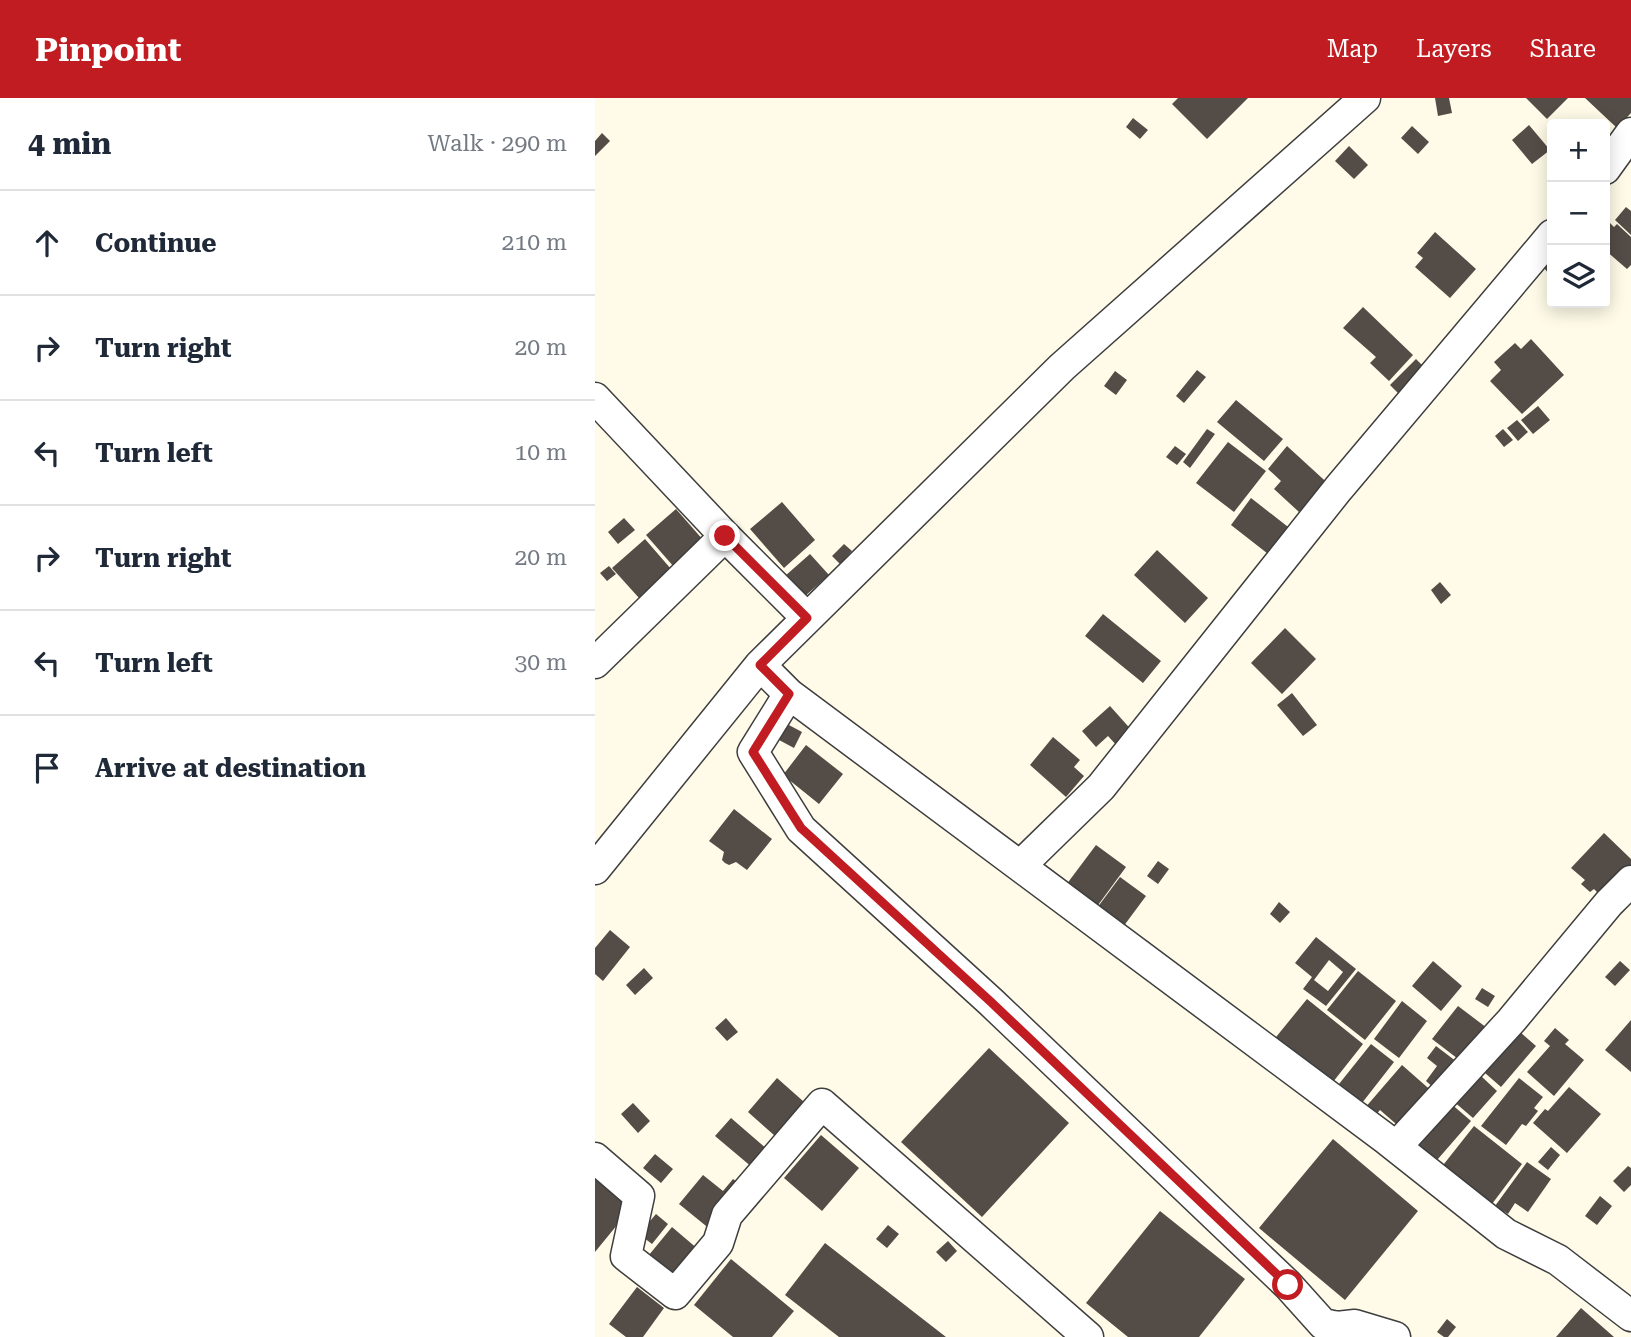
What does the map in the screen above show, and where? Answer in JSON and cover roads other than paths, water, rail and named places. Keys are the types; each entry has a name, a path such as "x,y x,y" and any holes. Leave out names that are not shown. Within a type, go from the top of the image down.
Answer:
{"street":[{"path":"595,869 760,665 1062,367 1365,98"},
{"path":"1610,162 1631,133"},
{"path":"1020,866 1101,787 1338,489 1547,241"},
{"path":"600,414 807,618"},
{"path":"595,663 725,536"},
{"path":"760,665 789,694 1396,1147 1506,1234 1558,1260 1631,1316"},
{"path":"789,694 753,752 801,828 991,1002 1288,1285 1323,1324 1337,1327 1355,1325 1395,1337"},
{"path":"1396,1147 1511,1021 1609,903 1631,881"},
{"path":"595,1158 639,1196 626,1256 675,1294 718,1243 727,1215 822,1104 1088,1337"}]}
